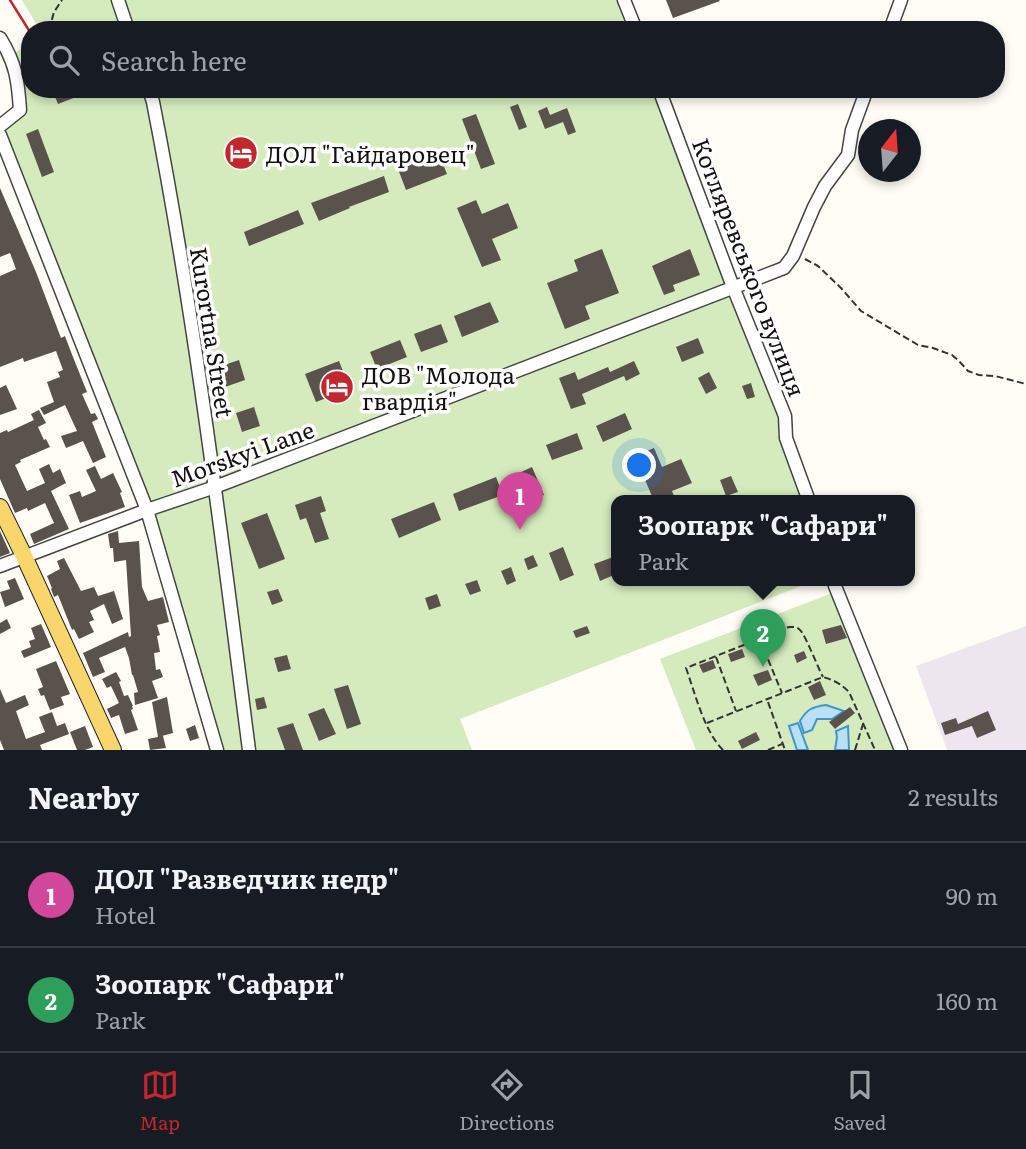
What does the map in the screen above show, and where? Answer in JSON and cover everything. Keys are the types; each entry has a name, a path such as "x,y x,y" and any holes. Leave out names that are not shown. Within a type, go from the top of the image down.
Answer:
{"main road":[{"path":"0,507 113,750"}],"street":[{"path":"118,0 125,21"},
{"path":"624,0 632,21"},
{"path":"893,21 901,0"},
{"path":"0,38 9,52 17,77 20,110 0,126"},
{"name":"Kurortna Street","path":"152,98 173,204 215,487 249,750"},
{"name":"Котляревського вулиця","path":"662,98 733,287 785,416 786,438 807,495"},
{"path":"793,256 819,197 848,155 852,130 864,98"},
{"path":"0,135 147,510 217,750"},
{"name":"Morskyi Lane","path":"0,566 215,487 785,268 793,256"},
{"path":"835,586 901,750"}],"path":[{"path":"52,21 62,0"},
{"path":"793,256 818,266 862,311 918,345 952,355 968,372 1026,384"},
{"path":"723,750 706,723 686,668 789,627 799,629 803,633 822,677"},
{"path":"760,639 782,694"},
{"path":"716,656 737,712"},
{"path":"706,723 822,677 843,685 849,692 875,750"},
{"path":"767,700 785,750"},
{"path":"855,750 863,722"},
{"path":"768,750 783,744"}],"shaded area":[{"path":"1026,626 1026,750 947,750 916,666"}],"green space":[{"path":"22,0 624,0 632,21 35,21"},
{"path":"21,49 21,98 661,98 806,495 611,495 611,586 801,586 460,719 472,750 219,750 148,509 0,127 21,109 11,55"},
{"path":"835,592 896,750 696,750 660,659"}],"water":[{"path":"826,705 844,711 832,719 817,719 812,730 804,733 800,721 805,714 813,708"},
{"path":"798,723 808,750 797,750 789,726"},
{"path":"848,726 849,750 835,750 836,731"}],"building":[{"path":"666,0 719,0 720,1 673,18"},
{"path":"56,98 73,98 58,104"},
{"path":"518,104 527,127 519,130 510,107"},
{"path":"547,107 550,115 567,108 576,132 568,135 563,122 545,129 538,111"},
{"path":"476,114 495,164 481,169 462,119"},
{"path":"38,129 54,172 42,177 26,134"},
{"path":"439,154 447,174 406,190 398,169"},
{"path":"384,176 389,192 319,221 311,203"},
{"path":"0,188 61,338 65,336 87,392 82,394 91,414 95,413 98,419 92,422 106,457 93,463 83,441 66,448 61,436 77,431 65,405 44,415 40,408 54,402 47,382 60,377 58,372 63,370 56,351 24,362 23,358 0,367 0,276 16,269 10,253 0,257"},
{"path":"476,200 482,214 508,203 518,228 492,239 501,260 482,267 457,208"},
{"path":"298,210 304,224 249,246 244,232"},
{"path":"602,249 619,293 585,306 590,319 565,329 547,283 578,271 574,260"},
{"path":"690,249 700,275 673,285 675,291 664,295 652,266"},
{"path":"490,302 499,322 462,337 454,316"},
{"path":"441,324 448,342 421,352 414,334"},
{"path":"698,338 704,353 682,362 676,347"},
{"path":"400,340 407,357 377,369 370,352"},
{"path":"239,360 245,380 225,387 218,367"},
{"path":"339,361 350,389 316,402 305,374"},
{"path":"634,361 640,374 626,381 624,376 582,394 586,404 571,409 559,378 575,372 578,380 608,367 610,372"},
{"path":"709,372 717,388 706,394 698,378"},
{"path":"751,383 755,397 747,399 742,386"},
{"path":"6,385 17,409 0,415 0,388"},
{"path":"254,407 260,426 242,432 236,413"},
{"path":"39,410 46,423 38,427 50,447 20,460 21,462 15,465 27,491 45,483 39,469 49,464 53,473 60,469 66,483 51,491 69,529 34,544 30,534 54,523 45,503 28,511 27,508 15,513 0,479 0,433 34,420 31,414"},
{"path":"625,413 632,429 603,442 596,426"},
{"path":"577,433 583,449 552,460 546,445"},
{"path":"654,448 662,467 681,459 692,483 672,491 674,495 651,495 635,456"},
{"path":"95,466 101,479 113,473 122,492 120,493 125,507 80,523 69,495 80,491 82,497 96,491 86,470"},
{"path":"532,467 544,495 529,501 517,474"},
{"path":"731,476 738,492 726,495 720,480"},
{"path":"496,477 503,495 459,511 453,494"},
{"path":"321,496 326,511 320,513 329,539 315,543 306,518 300,520 295,505"},
{"path":"434,502 441,520 399,538 391,519"},
{"path":"267,513 285,559 259,569 241,523"},
{"path":"0,531 10,553 0,557"},
{"path":"118,531 119,543 139,541 142,587 148,601 163,597 169,622 157,625 160,652 154,653 156,670 160,669 163,677 152,681 158,698 135,705 134,693 138,692 125,647 99,658 105,672 93,677 83,653 128,632 129,637 131,636 126,560 114,562 108,534"},
{"path":"563,547 574,575 560,581 549,553"},
{"path":"533,555 538,566 528,570 524,559"},
{"path":"64,558 81,591 94,587 98,596 114,591 123,619 112,624 104,604 90,611 94,620 89,622 94,632 79,639 74,629 72,630 58,595 54,597 47,576 60,569 57,561"},
{"path":"611,558 611,576 600,581 594,564"},
{"path":"511,567 516,581 507,585 501,571"},
{"path":"15,578 24,599 5,607 0,592 10,589 7,581"},
{"path":"477,580 481,591 470,595 465,584"},
{"path":"278,589 283,601 272,605 267,592"},
{"path":"437,594 441,606 429,610 425,598"},
{"path":"7,619 11,628 0,634 0,623"},
{"path":"41,624 51,647 24,658 21,651 31,647 29,641 35,639 31,628"},
{"path":"841,625 847,638 826,644 822,630"},
{"path":"587,626 590,633 576,638 573,631"},
{"path":"742,649 745,657 731,662 728,654"},
{"path":"804,651 807,658 797,663 794,655"},
{"path":"287,655 291,669 278,672 274,658"},
{"path":"713,660 716,668 703,673 699,665"},
{"path":"56,661 70,694 61,697 64,705 50,710 44,695 41,696 38,689 43,687 36,669"},
{"path":"768,670 772,680 758,686 753,675"},
{"path":"116,672 124,696 128,695 133,706 131,710 138,730 125,734 119,715 111,718 107,709 119,703 111,686 107,688 102,679"},
{"path":"820,681 826,695 814,700 808,687"},
{"path":"348,685 361,724 347,729 334,689"},
{"path":"0,689 6,703 25,695 29,705 16,711 26,739 45,732 39,717 52,712 57,726 65,723 69,734 40,745 42,750 4,750 0,740"},
{"path":"167,697 173,733 162,736 166,748 150,750 148,739 158,737 152,702"},
{"path":"264,697 267,708 257,710 255,699"},
{"path":"850,707 855,713 835,729 829,722"},
{"path":"324,708 336,734 319,741 308,714"},
{"path":"988,711 996,730 977,738 972,726 945,735 941,723 956,718 958,724"},
{"path":"293,723 303,750 285,750 277,728"},
{"path":"195,725 199,738 190,741 186,729"},
{"path":"85,726 93,747 77,750 70,732"},
{"path":"756,732 760,740 742,749 738,741"}],"railway":[{"path":"10,0 23,21"}],"place":[{"name":"ДОЛ \"Гайдаровец\"","path":"241,153"},
{"name":"ДОВ \"Молода гвардія\"","path":"337,387"},
{"name":"ДОЛ \"Разведчик недр\"","path":"520,530"},
{"name":"Зоопарк \"Сафари\"","path":"763,667"}]}
